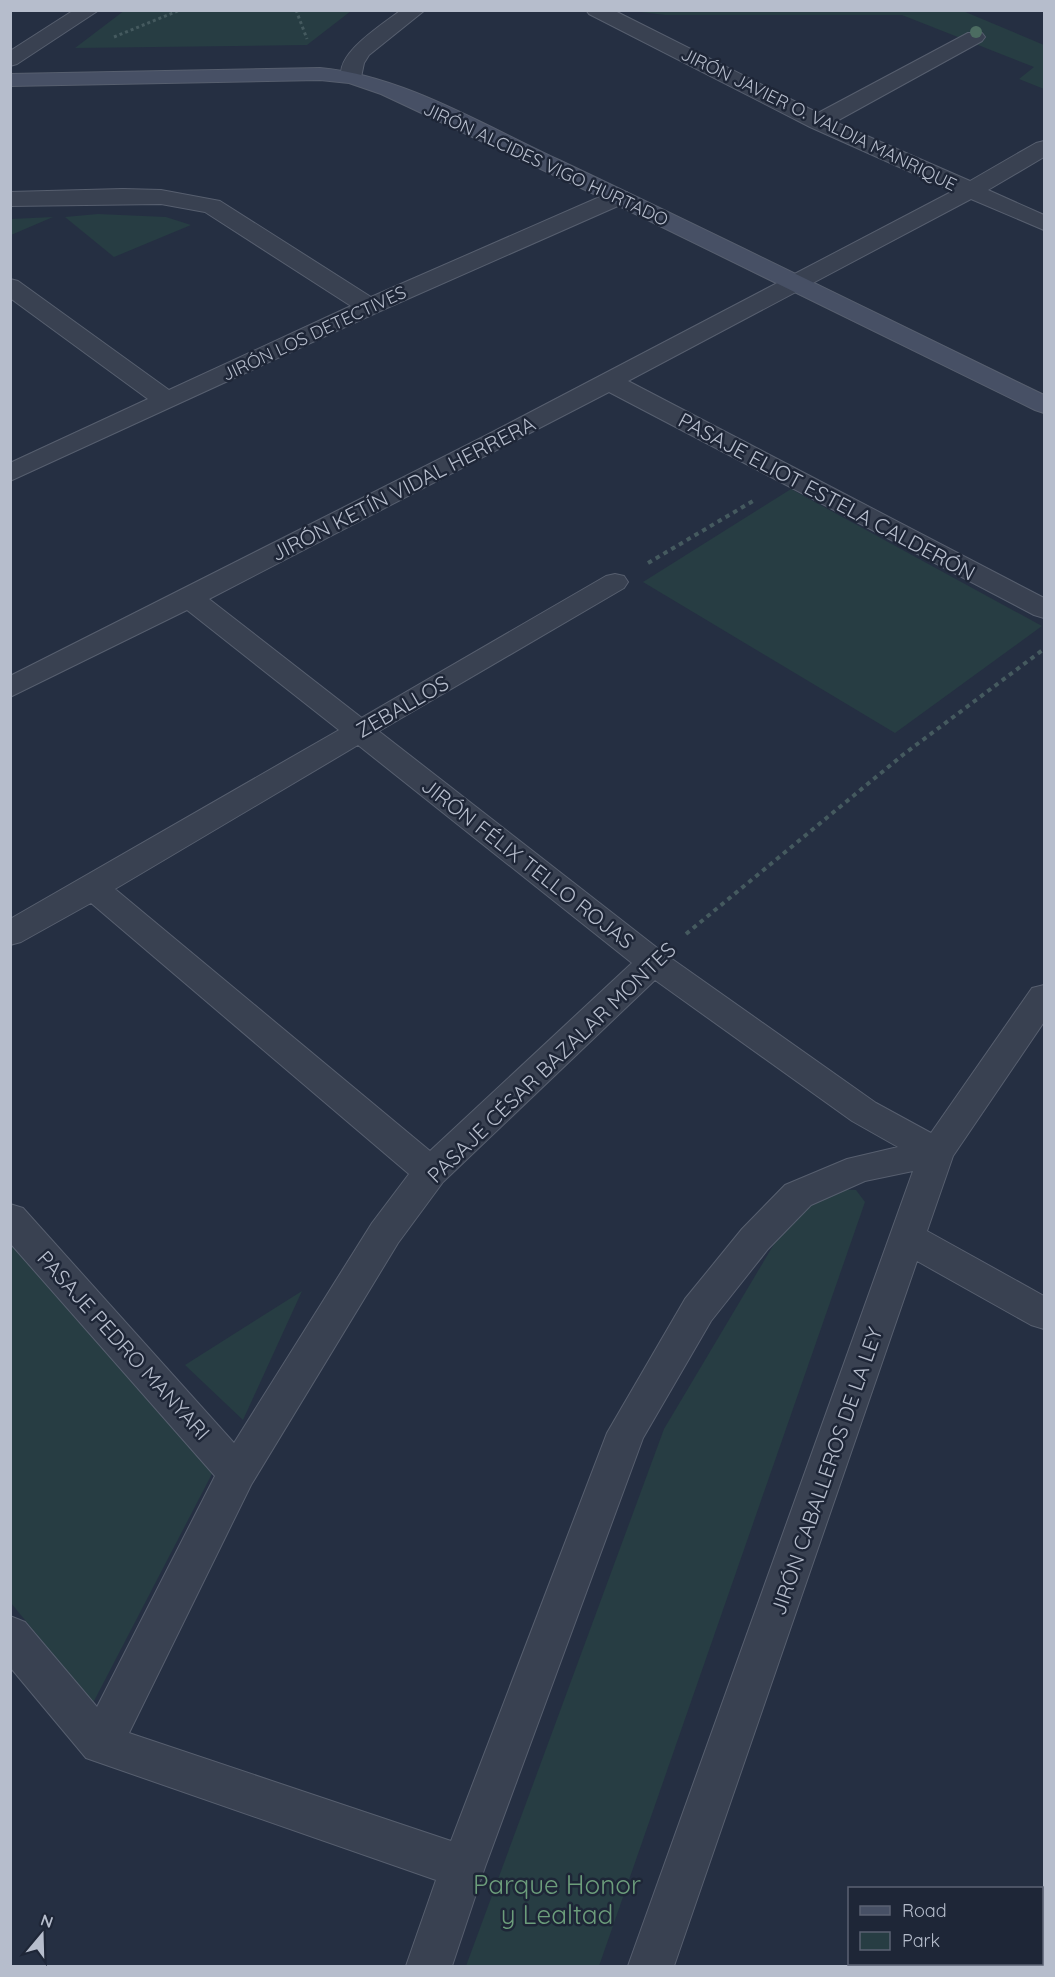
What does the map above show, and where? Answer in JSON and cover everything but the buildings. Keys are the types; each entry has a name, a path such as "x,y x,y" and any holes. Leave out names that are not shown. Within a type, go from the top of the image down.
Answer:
{"street":[{"path":"10,60 89,10"},
{"path":"352,77 353,63 362,51 415,10"},
{"name":"JIRÓN JAVIER O. VALDIA MANRIQUE","path":"596,10 818,122 1044,223"},
{"path":"818,122 975,38"},
{"name":"JIRÓN ALCIDES VIGO HURTADO","path":"10,80 320,74 352,77 389,89 618,197 1044,405"},
{"name":"JIRÓN KETÍN VIDAL HERRERA","path":"10,688 610,382 972,192 1044,148"},
{"path":"10,199 123,195 161,197 212,206 369,308"},
{"name":"JIRÓN LOS DETECTIVES","path":"10,473 369,308 618,197"},
{"path":"10,285 167,401"},
{"name":"PASAJE ELIOT ESTELA CALDERÓN","path":"610,382 1044,609"},
{"name":"JIRÓN FÉLIX TELLO ROJAS","path":"190,598 653,962 864,1112 938,1152"},
{"name":"ZEBALLOS","path":"10,934 93,888 359,731"},
{"path":"93,888 431,1173"},
{"name":"PASAJE CÉSAR BAZALAR MONTES","path":"101,1744 237,1473 386,1233 431,1173 653,962"},
{"name":"JIRÓN CABALLEROS DE LA LEY","path":"651,1966 938,1152 1044,997"},
{"path":"429,1966 463,1868 626,1433 699,1310 755,1239 798,1195 859,1169 938,1152"},
{"name":"PASAJE PEDRO MANYARI","path":"10,1218 237,1473"},
{"path":"908,1238 1044,1314"},
{"path":"10,1635 101,1744 463,1868"}],"lane":[{"name":"ZEBALLOS","path":"359,731 615,582"}],"path":[{"path":"110,39 180,10"},
{"path":"296,10 310,48"},
{"path":"615,582 792,477"},
{"name":"PASAJE CÉSAR BAZALAR MONTES","path":"653,962 904,754 1044,649"}],"green space":[{"path":"125,10 351,11 307,45 75,48"},
{"path":"633,11 963,11 1044,45 1044,89 1019,79 1034,67 902,15 665,15"},
{"path":"98,214 166,217 191,225 114,257 65,217"},
{"path":"53,217 11,235 11,219"},
{"path":"791,489 1042,626 895,733 643,582"},
{"name":"Parque Honor y Lealtad","path":"832,1189 856,1190 865,1202 599,1966 466,1966 664,1429 780,1234 814,1198"},
{"path":"10,1236 215,1468 93,1703 11,1603"},
{"path":"302,1291 243,1420 185,1365"}]}
